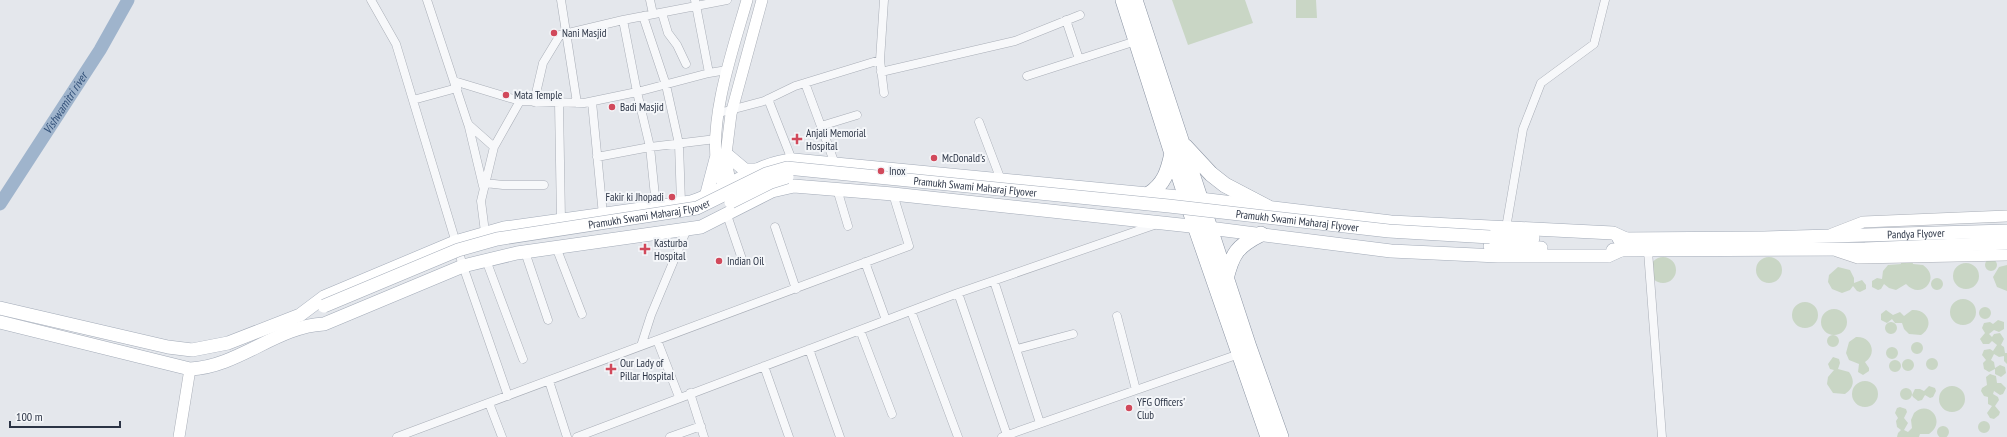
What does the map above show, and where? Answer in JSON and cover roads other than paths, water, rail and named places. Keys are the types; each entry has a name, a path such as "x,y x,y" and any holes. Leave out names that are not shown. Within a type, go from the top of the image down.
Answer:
{"highway":[{"path":"1123,0 1172,152 1193,199 1244,352 1281,437"},
{"path":"1135,0 1181,140 1193,199"},
{"path":"1181,140 1211,174 1225,185 1267,207"},
{"path":"1149,194 1159,187 1166,177 1172,152"},
{"path":"1202,227 1226,279 1244,352 1268,437"},
{"path":"1226,279 1232,260 1238,248 1242,244 1261,234"}],"main road":[{"path":"706,197 721,157 745,170 756,170"},
{"path":"0,308 15,318 190,369 200,368 235,356 304,320 324,297 455,242 484,232 504,228 603,215 681,203 706,197 767,164 792,160 1149,194 1391,222 1613,233 1624,245 1608,256 1498,256 1391,251 1202,227 893,194 837,189 783,187 706,225 687,229 556,247 486,260 463,266 324,324 304,320 228,342 192,350 168,347 15,318 0,322"},
{"name":"Pramukh Swami Maharaj Flyover","path":"304,320 458,250 480,243 497,239 697,208 766,174 786,168 1170,206 1389,231 1624,245"},
{"name":"Pandya Flyover","path":"1624,245 2007,231"},
{"name":"Pandya Flyover","path":"1624,245 1648,251 1833,250 2007,243"},
{"path":"190,369 198,366 200,360 199,354 192,350"}],"street":[{"path":"371,0 396,44 455,242 508,396"},
{"path":"428,0 467,121 485,186"},
{"path":"561,0 577,103"},
{"path":"650,0 653,14"},
{"path":"534,102 543,62 560,36 566,32 662,13 696,3 727,0"},
{"path":"721,157 716,139 719,113 727,70 748,0"},
{"path":"743,262 736,210 728,185 717,169 750,38 762,0"},
{"path":"884,0 880,60 884,93"},
{"path":"1506,228 1523,129 1541,83 1594,44 1605,0"},
{"path":"696,3 709,73"},
{"path":"662,13 668,33 677,45 686,64"},
{"path":"881,72 1015,41 1080,15"},
{"path":"643,16 666,86 679,144 681,203"},
{"path":"623,20 637,92 650,147 656,206"},
{"path":"1066,20 1079,59"},
{"path":"1028,76 1136,41"},
{"path":"719,113 768,99 795,86 880,60"},
{"path":"413,100 455,85 520,101 559,103 592,102 666,86 709,73 727,70"},
{"path":"805,83 835,164"},
{"path":"768,99 792,160"},
{"path":"484,232 481,202 494,147 520,101"},
{"path":"592,102 603,215"},
{"path":"559,103 561,220"},
{"path":"821,126 857,115"},
{"path":"467,121 468,124 494,147"},
{"path":"979,122 1001,180"},
{"path":"598,157 650,147 716,139"},
{"path":"485,186 544,185"},
{"path":"837,189 848,226"},
{"path":"397,437 909,246 893,194"},
{"path":"1826,237 1863,222 2007,216"},
{"path":"577,437 958,293 1161,223"},
{"path":"774,227 796,289"},
{"path":"641,346 651,315 687,229"},
{"path":"556,247 582,314"},
{"path":"1833,250 1858,258 2007,255"},
{"path":"1648,251 1662,437"},
{"path":"525,252 548,320"},
{"path":"486,260 523,359"},
{"path":"865,262 886,320"},
{"path":"994,281 1040,423"},
{"path":"958,293 1004,436 1124,396 1136,390 1244,352"},
{"path":"911,311 958,437"},
{"path":"1117,316 1136,390"},
{"path":"860,330 892,414"},
{"path":"1017,349 1073,334"},
{"path":"657,340 679,398"},
{"path":"810,349 840,437"},
{"path":"764,366 789,437"},
{"path":"179,437 190,369"},
{"path":"549,380 567,437"},
{"path":"690,394 704,437"},
{"path":"489,403 502,437"},
{"path":"670,437 701,426"}],"waterway":[{"name":"Vishwamitri river","path":"0,204 100,50 128,0"}],"place":[{"name":"Nani Masjid","path":"554,33"},
{"name":"Mata Temple","path":"506,95"},
{"name":"Badi Masjid","path":"612,107"},
{"name":"Anjali Memorial Hospital","path":"797,139"},
{"name":"McDonald's","path":"934,158"},
{"name":"Inox","path":"881,171"},
{"name":"Fakir ki Jhopadi","path":"672,197"},
{"name":"Kasturba Hospital","path":"645,249"},
{"name":"Indian Oil","path":"719,261"},
{"name":"Our Lady of Pillar Hospital","path":"611,369"},
{"name":"YFG Officers' Club","path":"1129,408"}]}
